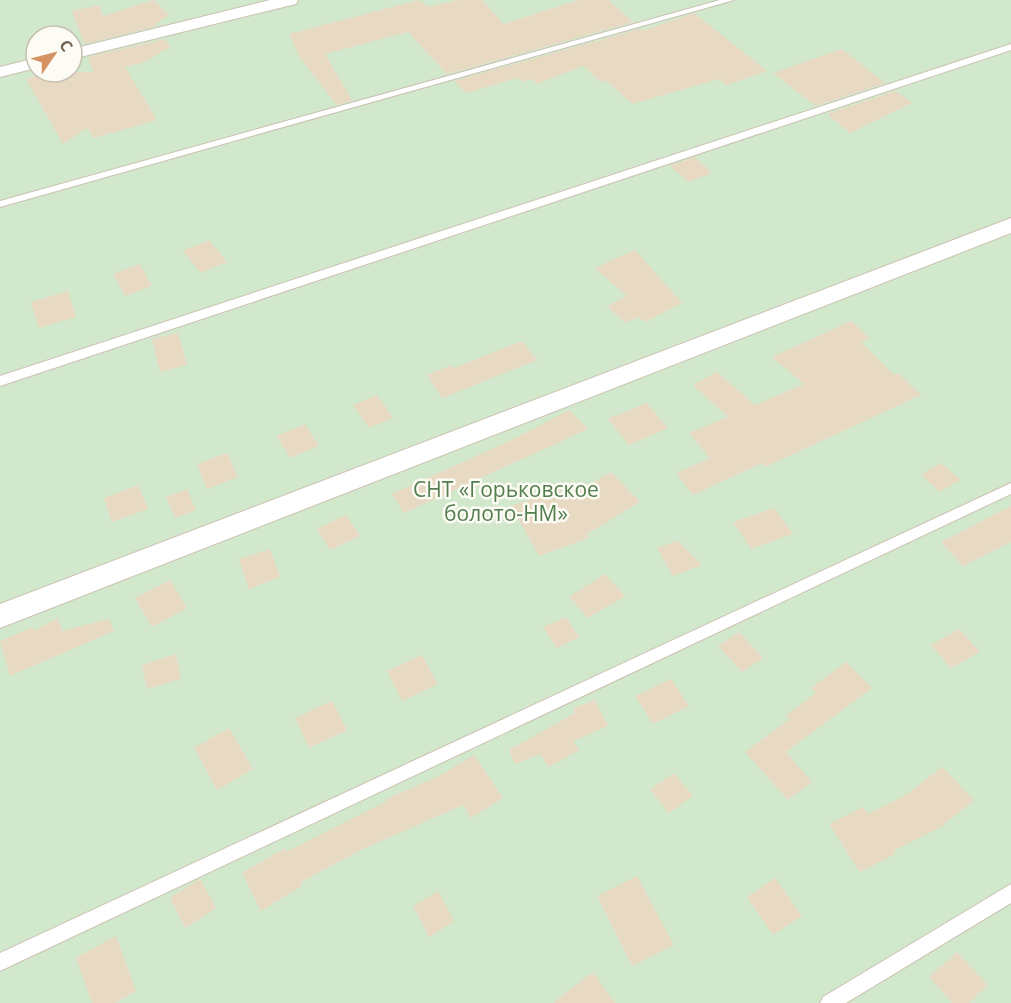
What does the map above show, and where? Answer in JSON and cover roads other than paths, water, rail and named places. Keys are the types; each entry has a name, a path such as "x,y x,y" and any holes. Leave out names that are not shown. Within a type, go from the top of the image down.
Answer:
{"street":[{"path":"84,51 290,0"},
{"path":"0,72 24,66"},
{"path":"0,616 1011,225"}],"lane":[{"path":"0,204 730,0"},
{"path":"0,381 565,195 694,149 1011,47"},
{"path":"0,962 1011,488"},
{"path":"829,1003 1011,893"}],"park label":[{"name":"СНТ «Горьковское болото-НМ»","path":"506,501"}]}
